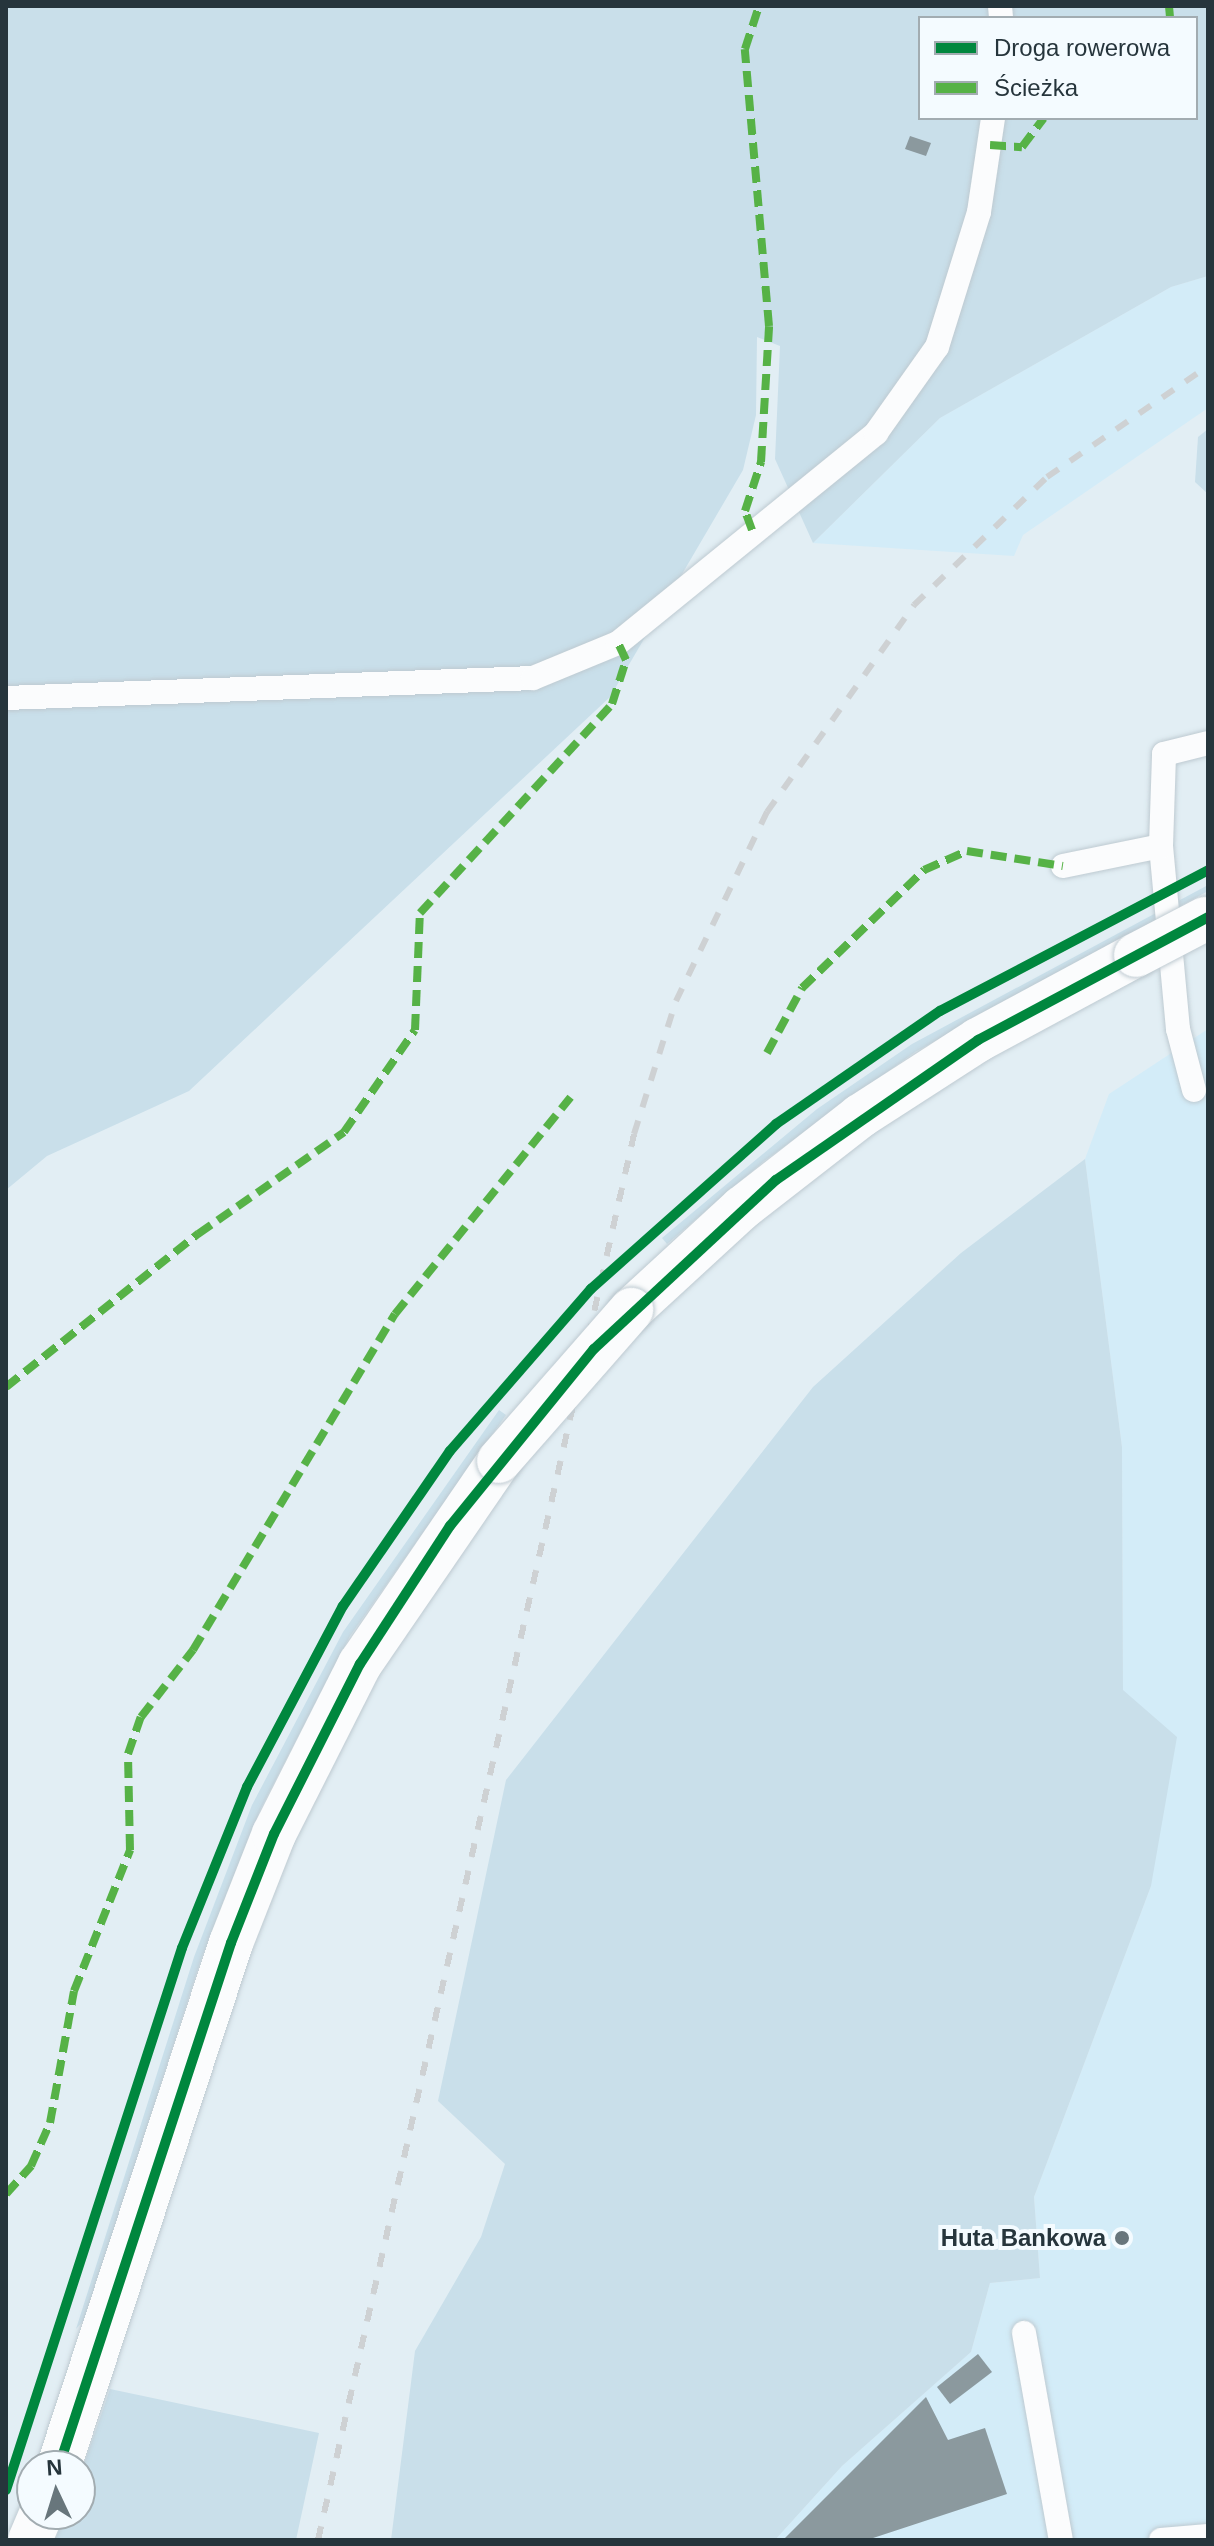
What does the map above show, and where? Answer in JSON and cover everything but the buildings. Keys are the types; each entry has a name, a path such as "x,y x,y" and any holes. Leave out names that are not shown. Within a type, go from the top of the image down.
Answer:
{"street":[{"path":"64,2450 231,1943 274,1834 367,1653 499,1461 631,1310 742,1208 860,1116 1001,1026 1206,918"}],"lane":[{"path":"6,698 533,678 618,643 876,433 937,347 979,212 993,120"},
{"path":"1194,1090 1178,1029 1161,846 1164,754 1208,743"},
{"path":"1063,866 1161,846"},
{"path":"1024,2333 1061,2540"},
{"path":"1161,2540 1208,2536"}],"shaded area":[{"path":"6,6 1208,6 1208,276 1171,287 940,418 813,543 775,459 780,346 757,337 756,415 743,470 610,697 189,1091 47,1156 6,1190"},
{"path":"1208,276 1208,408 1023,535 1014,556 813,543 940,418 1171,287"},
{"path":"1208,429 1208,494 1195,482 1198,437"},
{"path":"1208,885 1208,891 915,1052 764,1161 667,1244 662,1238 817,1109 912,1044"},
{"name":"Huta Bankowa","path":"1208,1029 1208,2540 775,2540 842,2466 971,2352 990,2283 1040,2278 1034,2197 1151,1886 1123,1691 1122,1447 1085,1159 1109,1094"},
{"path":"1085,1159 1122,1447 1123,1690 1177,1737 1151,1886 1034,2197 1040,2278 990,2283 971,2352 842,2466 775,2540 391,2540 415,2351 481,2237 505,2164 438,2101 506,1780 813,1387 961,1253"},
{"path":"499,1410 506,1415 350,1636 261,1808 201,1959 85,2319 76,2329 194,1957 252,1805 343,1632"},
{"path":"110,2389 319,2433 296,2540 55,2540 59,2530 96,2530 96,2450 89,2450"}],"railway":[{"path":"318,2540 634,1134 676,1001 767,812 914,605 1047,477 1208,366"}],"marked path":[{"path":"752,530 745,511 761,462 769,326 745,49 759,6"},
{"path":"1169,6 1170,16"},
{"path":"990,145 1022,147 1042,120"},
{"path":"6,1387 198,1234 344,1132 415,1030 420,913 612,704 626,660 618,643"},
{"path":"767,1053 802,988 924,870 967,851 1063,866"},
{"path":"6,2194 31,2166 50,2123 74,1991 130,1850 128,1754 141,1717 193,1650 395,1314 571,1097"}],"cycle path":[{"path":"6,2490 182,1948 247,1787 343,1606 450,1451 591,1289 776,1124 940,1011 1208,870"},
{"path":"64,2450 231,1943 274,1834 360,1664 450,1526 594,1349 776,1180 978,1040 1208,917"}],"place":[{"name":"Huta Bankowa","path":"1122,2238"}]}
